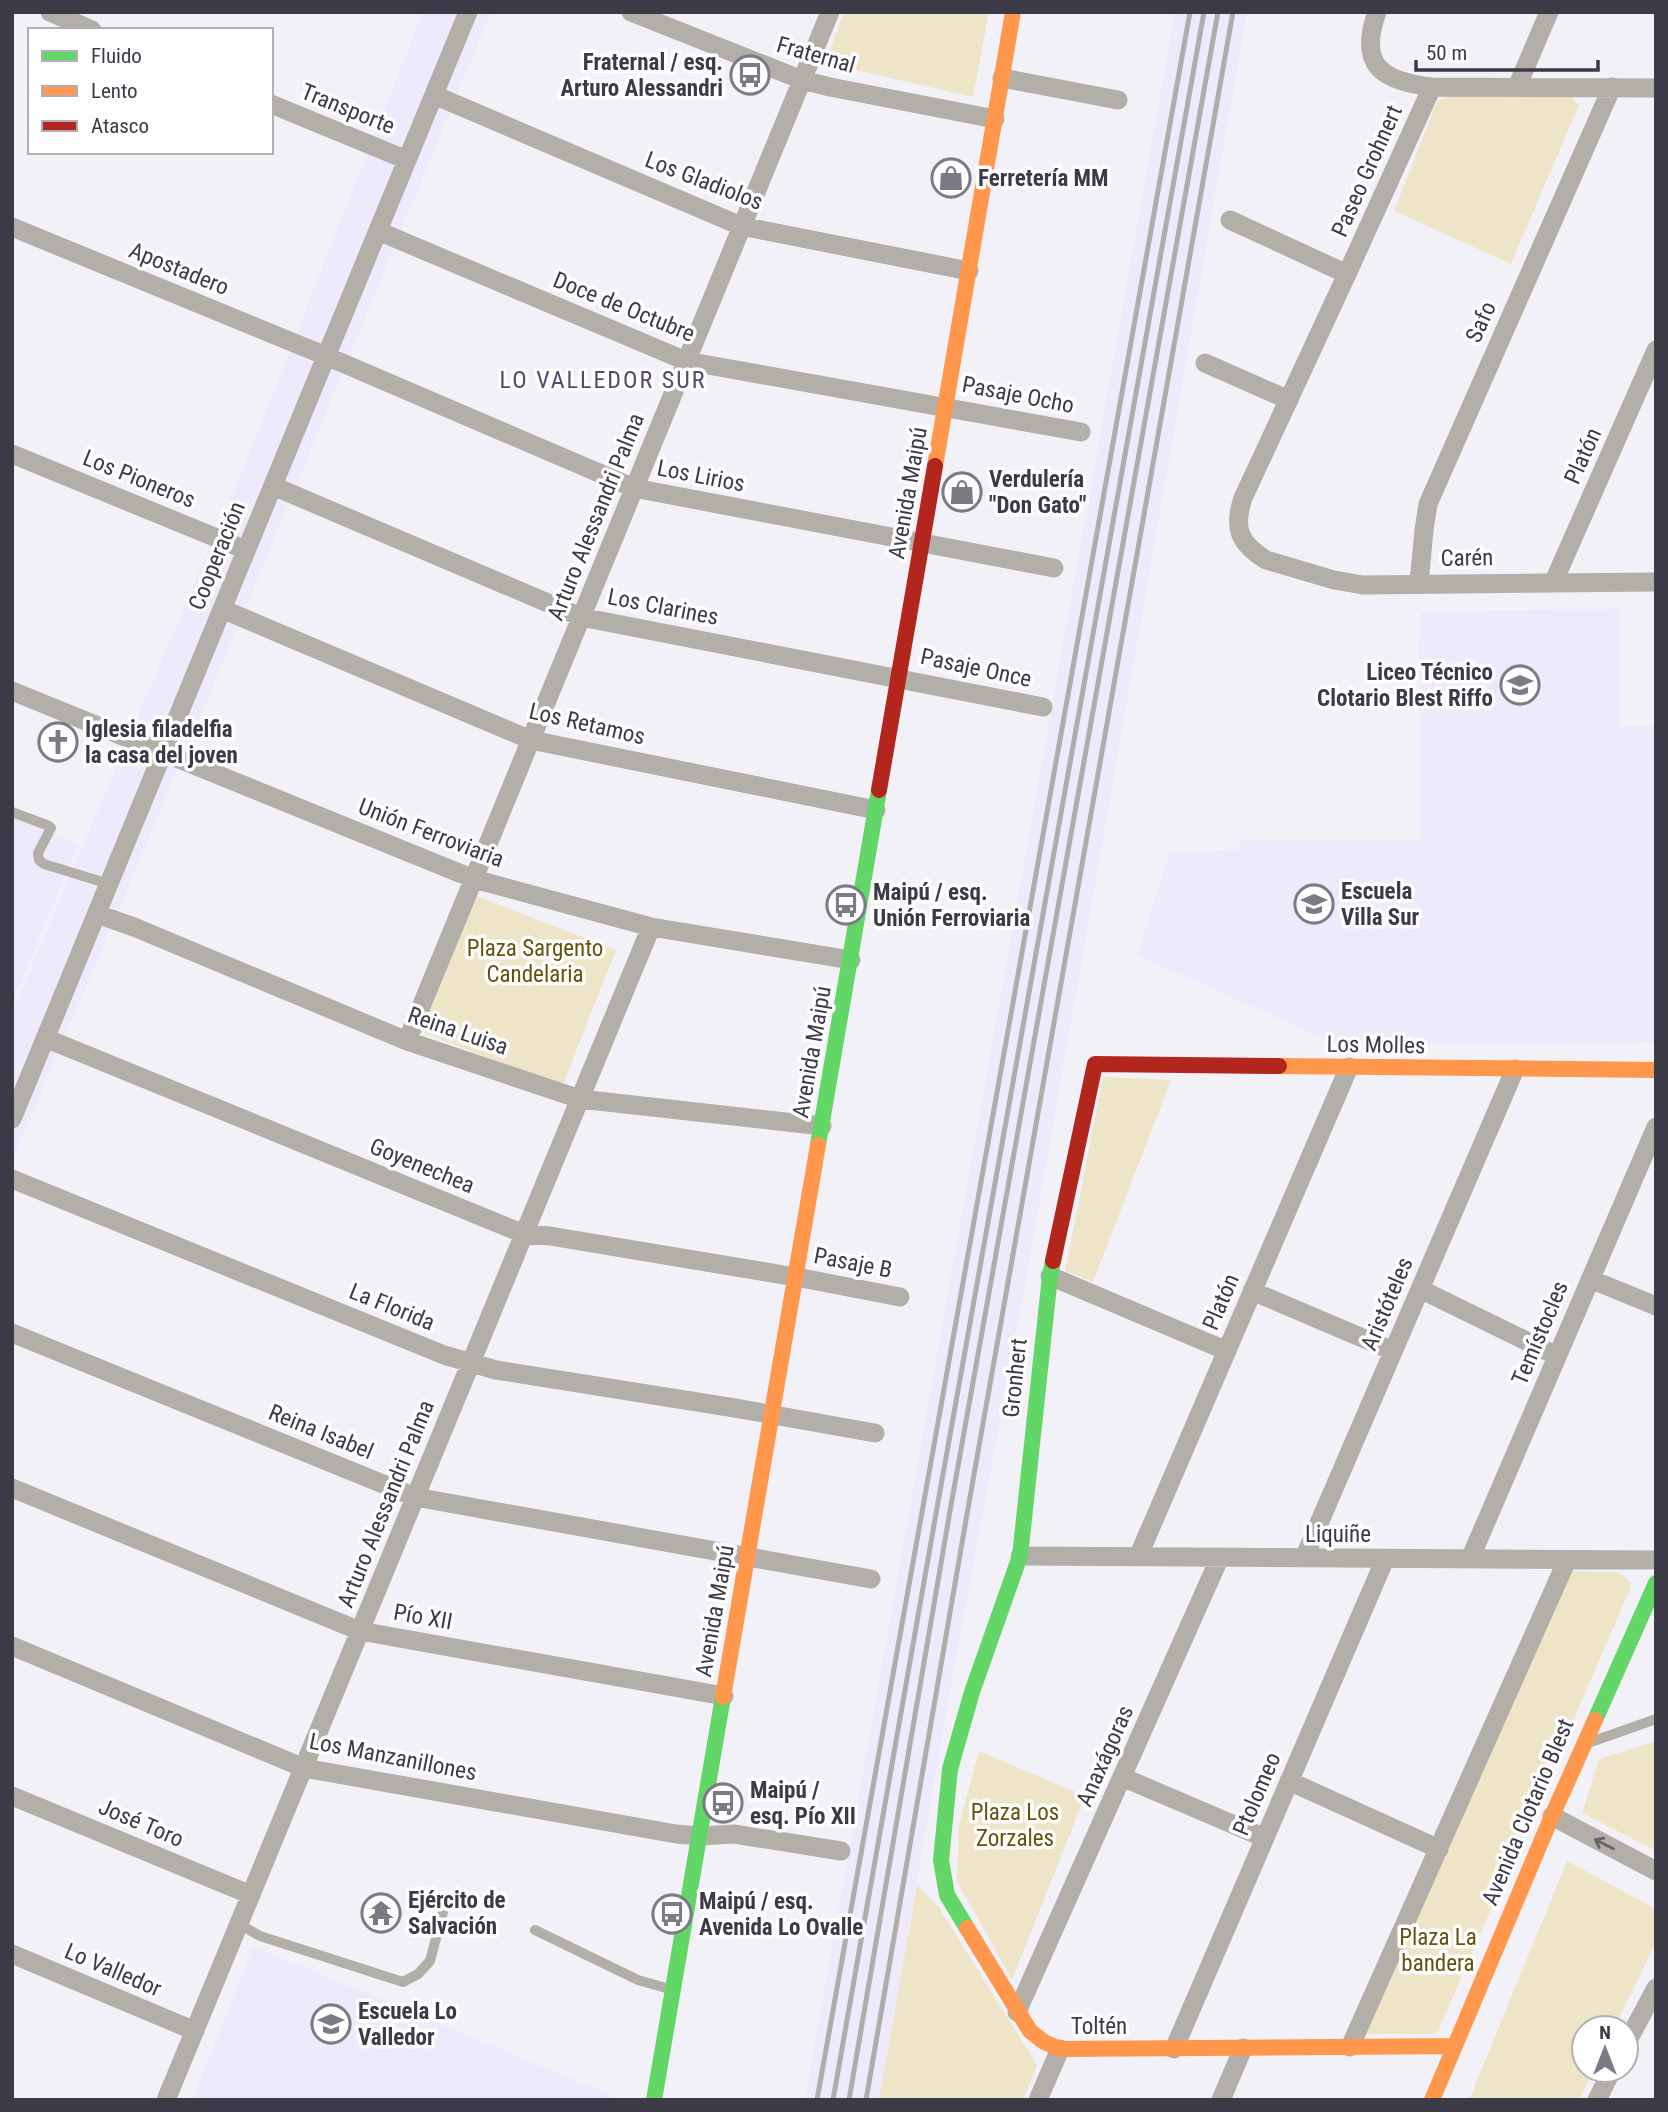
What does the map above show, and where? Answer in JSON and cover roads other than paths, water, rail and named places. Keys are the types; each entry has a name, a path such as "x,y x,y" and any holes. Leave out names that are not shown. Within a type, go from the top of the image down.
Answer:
{"main road":[{"name":"Avenida Maipú","path":"654,2100 1013,12"},
{"name":"Los Molles","path":"1095,1064 1656,1070"},
{"name":"Gronhert","path":"972,1692 1020,1556 1050,1276 1095,1064"},
{"name":"Avenida Clotario Blest","path":"1432,2100 1552,1816 1646,1615 1656,1583"},
{"name":"Toltén","path":"972,1692 950,1769 942,1847 943,1878 947,1895 1017,2012 1039,2040 1060,2049 1455,2046"}],"street":[{"path":"50,12 87,28"},
{"name":"Cooperación","path":"12,1119 468,12"},
{"name":"Fraternal","path":"631,12 802,80 830,88 995,119"},
{"name":"Arturo Alessandri Palma","path":"407,1041 830,12"},
{"path":"1517,87 1549,12"},
{"path":"1375,18 1370,52 1385,74 1407,83 1432,87 1656,88"},
{"path":"1002,78 1118,100"},
{"name":"Paseo Grohnert","path":"1282,566 1266,560 1248,547 1242,538 1238,520 1243,498 1432,87"},
{"name":"Safo","path":"1419,583 1428,504 1612,88"},
{"name":"Los Gladiolos","path":"434,95 741,226 969,271"},
{"name":"Transporte","path":"273,105 407,160"},
{"name":"Paseo Grohnert","path":"1230,220 1347,274"},
{"name":"Apostadero","path":"12,227 326,356"},
{"name":"Doce de Octubre","path":"378,231 686,361 945,407"},
{"name":"Platón","path":"1554,581 1656,350"},
{"name":"Los Lirios","path":"326,356 634,488 1055,568"},
{"path":"1205,363 1289,400"},
{"name":"Pasaje Ocho","path":"945,407 1081,432"},
{"name":"Los Pioneros","path":"12,454 246,550"},
{"name":"Los Clarines","path":"273,486 582,617 899,678"},
{"name":"Carén","path":"1282,566 1363,585 1656,582"},
{"name":"Los Retamos","path":"222,609 531,740 876,810"},
{"name":"Pasaje Once","path":"899,678 1043,707"},
{"name":"Unión Ferroviaria","path":"12,691 474,879 652,926 851,960"},
{"name":"Reina Luisa","path":"97,914 147,932 407,1041 580,1099 822,1126"},
{"name":"Arturo Alessandri Palma","path":"166,2100 652,926"},
{"name":"Goyenechea","path":"46,1038 524,1234 551,1236 796,1277"},
{"name":"Platón","path":"1138,1557 1349,1067"},
{"name":"Aristóteles","path":"1304,1558 1515,1069"},
{"name":"Temístocles","path":"1470,1559 1656,1127"},
{"name":"La Florida","path":"12,1179 471,1364 875,1433"},
{"path":"1050,1276 1227,1351"},
{"name":"Pasaje B","path":"796,1277 900,1297"},
{"path":"1590,1279 1656,1307"},
{"path":"1420,1289 1558,1356"},
{"path":"1252,1291 1393,1351"},
{"name":"Reina Isabel","path":"12,1333 415,1497 871,1579"},
{"name":"Pío XII","path":"12,1488 360,1631 724,1696"},
{"name":"Liquiñe","path":"1020,1556 1656,1560"},
{"name":"Anaxágoras","path":"1017,2012 1220,1558"},
{"name":"Ptolomeo","path":"1174,2049 1385,1559"},
{"path":"1350,2047 1567,1560"},
{"name":"Los Manzanillones","path":"12,1646 304,1768 676,1834 734,1834 841,1851"},
{"path":"1122,1777 1265,1838"},
{"path":"1289,1781 1439,1849"},
{"name":"José Toro","path":"12,1797 251,1895"},
{"path":"1552,1816 1656,1871"},
{"name":"Lo Valledor","path":"12,1954 195,2031"},
{"path":"1640,2018 1656,1988"},
{"path":"1221,2100 1243,2048"},
{"path":"1038,2100 1060,2049"},
{"path":"1597,2100 1605,2084"}],"lane":[{"path":"12,812 51,828 38,853 39,860 44,864 109,884"},
{"path":"1584,1745 1656,1719"},
{"path":"239,1924 260,1936 403,1982 418,1974 430,1961 444,1908"},
{"path":"535,1930 638,1980 673,1990"}],"railway":[{"path":"817,2100 1190,12"},
{"path":"833,2100 1204,12"},
{"path":"849,2100 950,1511 1218,12"},
{"path":"866,2100 1233,12"}],"place":[{"name":"Fraternal / esq. Arturo Alessandri","path":"750,75"},
{"name":"Ferretería MM","path":"951,178"},
{"name":"Verdulería \"Don Gato\"","path":"962,492"},
{"name":"Liceo Técnico Clotario Blest Riffo","path":"1520,685"},
{"name":"Iglesia filadelfia la casa del joven","path":"58,742"},
{"name":"Escuela Villa Sur","path":"1314,904"},
{"name":"Maipú / esq. Unión Ferroviaria","path":"846,905"},
{"name":"Maipú / esq. Pío XII","path":"723,1803"},
{"name":"Ejército de Salvación","path":"381,1913"},
{"name":"Maipú / esq. Avenida Lo Ovalle","path":"672,1914"},
{"name":"Escuela Lo Valledor","path":"331,2024"}],"district":[{"name":"LO VALLEDOR SUR","path":"603,380"}],"park label":[{"name":"Plaza Sargento Candelaria","path":"535,961"},
{"name":"Plaza Los Zorzales","path":"1015,1825"},
{"name":"Plaza La bandera","path":"1438,1950"}]}
